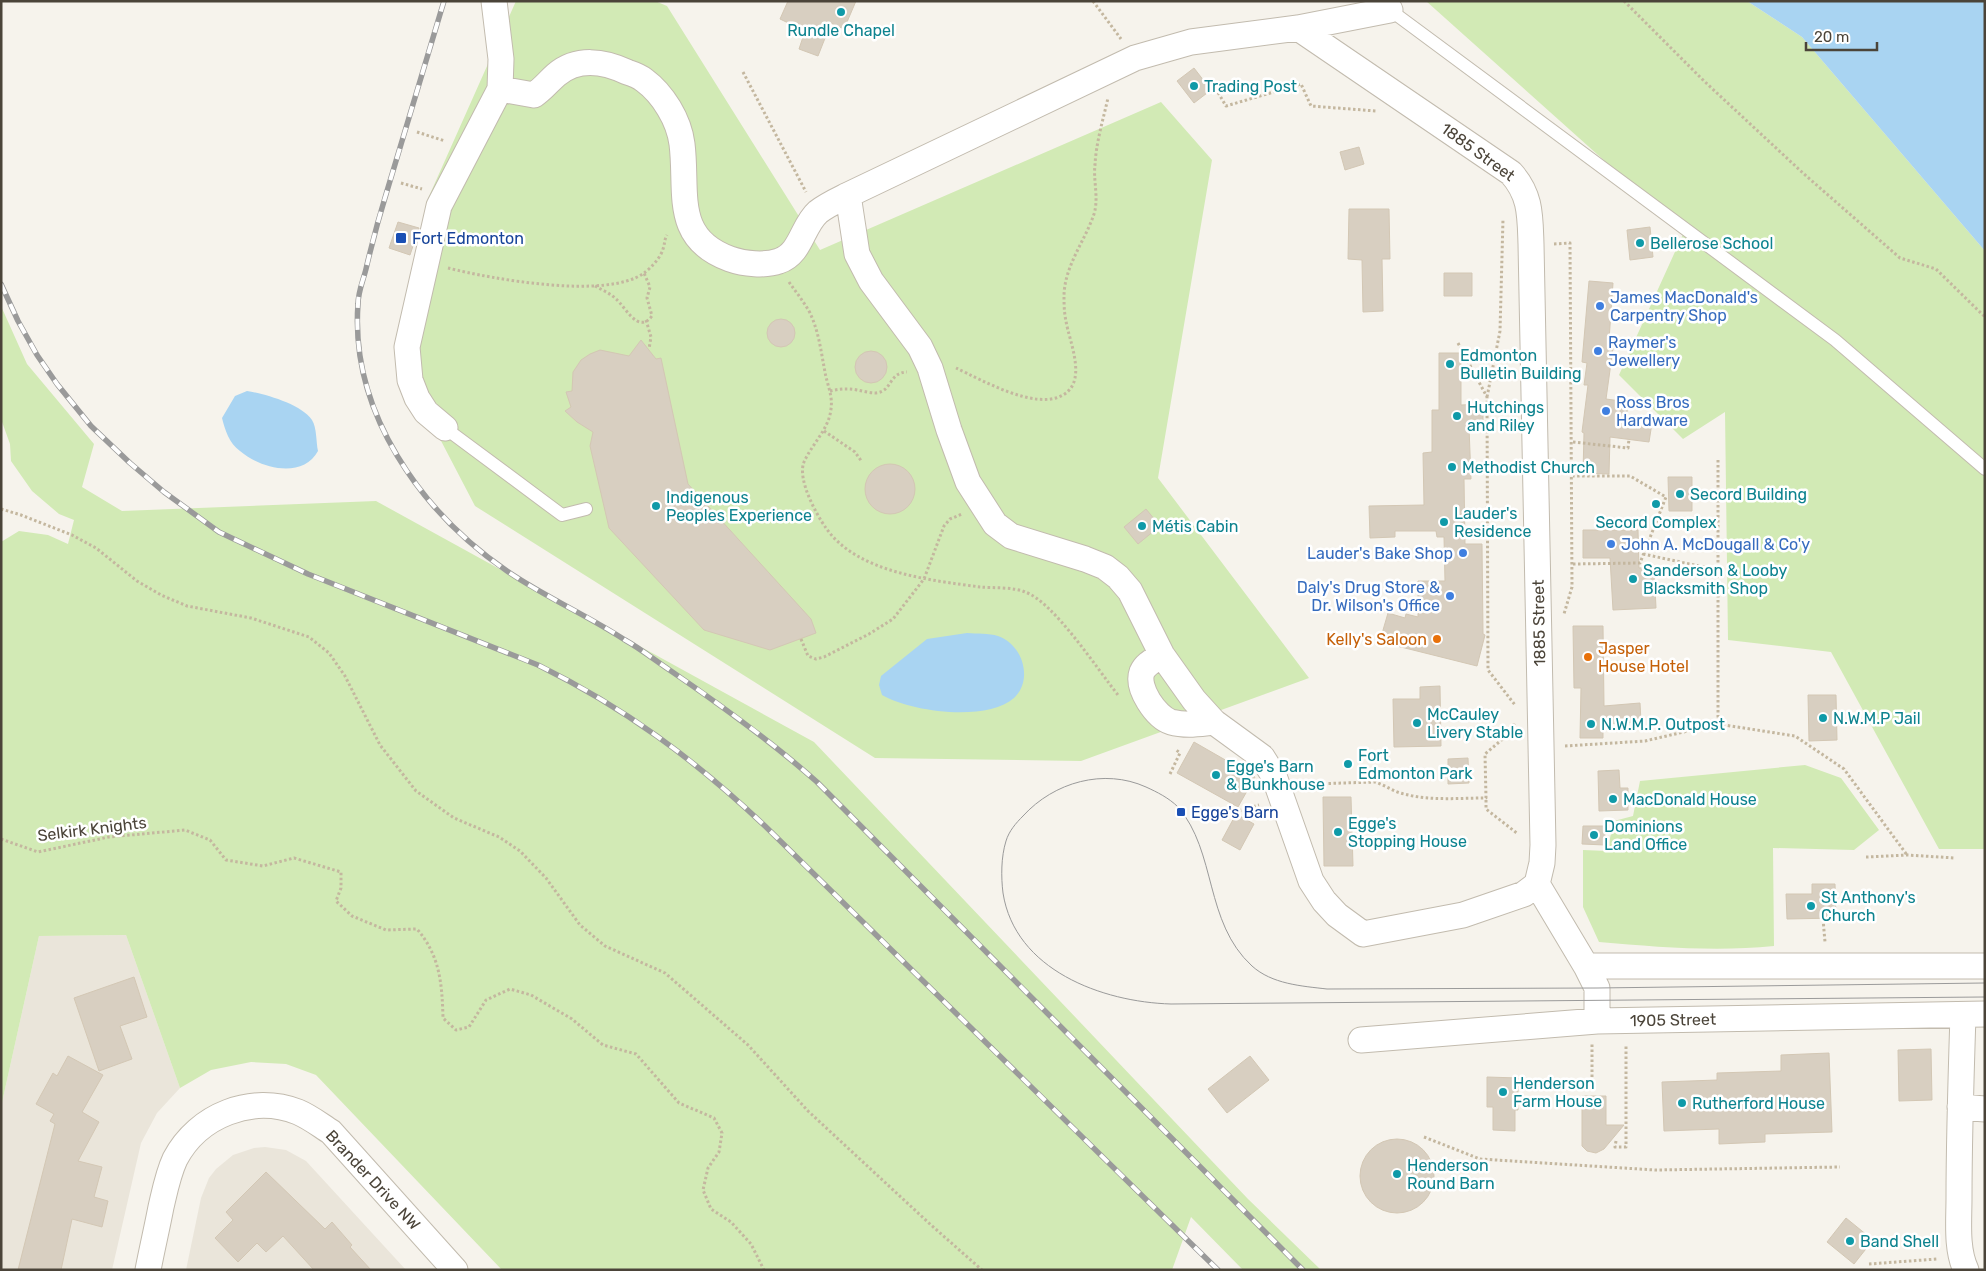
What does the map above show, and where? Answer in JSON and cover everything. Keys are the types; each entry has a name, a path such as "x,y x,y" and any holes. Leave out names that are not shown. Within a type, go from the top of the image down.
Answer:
{"street":[{"path":"445,428 426,412 417,398 410,380 406,347 439,206 500,89 501,59 494,1"},
{"path":"500,89 534,96 546,87 556,75 569,67 582,63 601,62 617,66 643,79 672,112 677,126 682,142 683,196 688,219 694,231 708,248 718,255 740,263 777,262 790,256 817,213 848,195 1124,63 1191,42 1298,28 1384,6"},
{"name":"1885 Street","path":"1298,28 1511,173 1521,184 1527,198 1530,214 1531,244 1543,854 1537,884"},
{"path":"848,195 857,254 871,281 920,347 930,368 949,430 968,482 994,524 1011,536 1086,559 1105,567 1118,576 1130,591 1162,655 1194,700 1214,722 1262,757 1274,776 1311,881 1324,901 1337,915 1363,934 1463,915 1524,894 1537,884 1597,988 1595,1032"},
{"path":"1162,655 1146,665 1141,674 1142,690 1154,709 1169,721 1195,725 1214,722"},
{"path":"1586,966 1985,966"},
{"path":"1966,1270 1959,1237 1960,1107 1974,1015"},
{"name":"1905 Street","path":"1361,1040 1595,1032 1974,1015"},
{"name":"Brander Drive NW","path":"148,1270 169,1175 184,1144 210,1121 225,1113 243,1107 262,1105 299,1112 331,1132 455,1270"},
{"path":"1960,1107 1985,1110"}],"lane":[{"path":"1384,6 1835,340 1985,470"},
{"path":"445,428 562,515 586,509"}],"path":[{"path":"830,390 844,388 877,393 886,389 894,376 899,373 922,371 940,365 955,368 1002,390 1028,397 1055,398 1064,395 1072,388 1076,375 1066,322 1064,285 1069,268 1094,213 1095,161 1124,63 1094,1"},
{"path":"1624,1 1704,81 1811,181 1900,258 1936,269 1985,317"},
{"path":"743,72 817,213"},
{"path":"1213,84 1226,106 1301,84 1312,106 1384,112"},
{"path":"417,132 437,139"},
{"path":"401,184 423,190"},
{"path":"1503,212 1500,332 1487,397 1488,670 1511,698 1516,706 1516,712"},
{"path":"426,262 473,274 517,281 574,286 627,281 644,274 663,251 665,239 671,229 676,224 688,219"},
{"path":"1531,244 1570,243 1573,476 1572,587 1562,622"},
{"path":"777,262 810,313 822,351 832,399 831,411 824,431 802,468 811,502 835,541 852,554 912,577 1025,591 1043,601 1122,700"},
{"path":"595,285 614,298 631,317 637,321 646,320 652,316 652,310 647,298 650,287 644,274"},
{"path":"646,320 651,336 649,349"},
{"path":"1458,343 1487,397"},
{"path":"824,431 855,452 862,462"},
{"path":"1572,442 1628,448 1629,439"},
{"path":"1718,460 1718,724"},
{"path":"1572,564 1640,563 1666,497 1630,476 1573,476"},
{"path":"1,509 72,535 96,548 137,582 186,606 251,618 309,637 329,653 380,745 416,791 454,818 499,837 520,851 546,878 580,925 605,946 665,973 748,1045 808,1111 982,1270"},
{"path":"800,639 808,656 816,659 824,657 869,634 893,619 924,579 940,534 950,519 964,513 978,515 994,524"},
{"path":"1643,554 1718,570"},
{"path":"1209,814 1243,810 1314,784 1375,782 1384,784 1401,794 1423,799 1486,798 1485,754 1511,732 1516,719"},
{"path":"1562,746 1645,741 1718,724 1795,736 1844,769 1907,856"},
{"path":"1170,774 1180,753 1173,746"},
{"path":"1486,800 1486,809 1543,854"},
{"name":"Selkirk Knights","path":"1,839 38,852 109,837 186,830 210,840 226,860 263,866 294,858 341,872 341,888 336,901 352,916 386,930 416,929 428,942 435,956 442,990 443,1018 456,1030 469,1026 486,1000 510,989 531,995 572,1019 603,1045 636,1054 679,1103 714,1118 722,1133 719,1152 708,1168 703,1190 711,1209 731,1222 750,1244 764,1270"},
{"path":"1866,857 1955,858"},
{"path":"1823,919 1825,945"},
{"path":"1592,1087 1595,1032"},
{"path":"1616,1141 1615,1147 1626,1147 1626,1044"},
{"path":"1424,1137 1480,1160 1655,1170 1840,1166"},
{"path":"1869,1264 1940,1259"}],"shaded area":[{"path":"126,935 180,1088 157,1113 141,1143 112,1270 1,1270 1,1107 39,936"},
{"path":"265,1147 286,1150 306,1161 406,1270 186,1270 201,1198 209,1178 216,1169 233,1155 254,1148"}],"green space":[{"path":"516,1 655,1 667,6 820,250 1161,102 1212,160 1158,478 1309,678 1081,761 875,758 475,506 439,437 419,372 426,203"},
{"path":"1426,1 1747,1 1802,37 1985,251 1985,849 1939,849 1831,652 1728,640 1725,412 1683,439 1619,375 1684,232"},
{"path":"1,306 27,364 94,444 82,487 122,511 376,501 814,742 1248,1199 1321,1270 1243,1270 1191,1217 1172,1270 502,1270 316,1075 286,1064 251,1062 211,1070 180,1088 126,935 39,936 1,1107 1,542 19,531 48,535 68,544 74,520 59,514 32,491 11,461 10,444 1,419"},
{"path":"1805,765 1841,778 1879,830 1854,850 1773,848 1774,946 1708,949 1599,942 1583,907 1583,850 1607,851 1614,821 1633,816 1640,781"}],"water":[{"path":"1747,1 1985,1 1985,251 1802,37"},
{"path":"247,391 282,401 307,414 315,427 318,451 311,460 292,468 281,468 259,463 236,448 228,436 222,418 235,396"},
{"path":"967,633 998,636 1013,646 1019,654 1023,663 1023,681 1020,690 1014,698 1002,705 986,710 949,712 911,706 882,695 879,685 881,676 927,639"}],"building":[{"path":"788,1 856,1 844,29 831,23 818,56 799,49 805,31 780,19"},
{"name":"Trading Post","path":"1194,68 1211,90 1194,103 1177,81"},
{"path":"1359,147 1364,164 1345,170 1340,152"},
{"path":"1349,209 1389,209 1390,259 1382,259 1383,311 1363,312 1362,260 1348,259"},
{"name":"Fort Edmonton","path":"398,222 419,228 410,255 389,248"},
{"name":"Bellerose School","path":"1650,227 1653,257 1630,260 1627,230"},
{"path":"1444,273 1472,273 1472,296 1444,296"},
{"path":"1589,281 1613,283 1609,340 1614,341 1606,399 1628,402 1626,420 1652,423 1649,442 1610,437 1609,474 1583,473 1584,433 1582,432 1588,385 1584,385 1587,363 1582,362"},
{"path":"781,319 791,323 795,333 791,343 781,347 771,343 767,333 771,323"},
{"name":"Indigenous Peoples Experience","path":"641,340 656,359 661,358 688,484 811,619 816,633 770,650 704,630 609,528 590,446 593,432 577,422 565,411 571,407 566,392 572,391 573,372 581,360 600,350 629,356"},
{"path":"871,351 877,352 882,356 886,361 886,373 882,378 877,382 871,383 865,382 860,378 856,373 855,367 856,361 860,356 865,352"},
{"path":"1439,353 1461,353 1461,405 1483,404 1483,426 1469,427 1471,479 1464,479 1465,544 1482,544 1483,634 1485,635 1477,666 1397,646 1398,642 1381,637 1388,613 1405,618 1406,614 1418,617 1418,581 1445,581 1444,537 1437,537 1436,531 1395,531 1395,537 1370,538 1369,506 1424,505 1423,453 1432,452 1432,410 1439,410"},
{"path":"895,464 908,471 914,479 914,499 908,507 900,513 885,514 872,507 866,499 865,484 872,471 880,465"},
{"name":"Secord Building","path":"1668,477 1692,477 1692,511 1669,511"},
{"name":"Métis Cabin","path":"1146,509 1160,526 1138,544 1124,527"},
{"path":"1583,530 1638,530 1639,568 1654,567 1656,608 1613,610 1610,558 1583,558"},
{"path":"1573,626 1603,626 1604,706 1640,703 1641,722 1603,724 1603,738 1580,738 1581,688 1574,688"},
{"name":"McCauley Livery Stable","path":"1440,686 1441,746 1394,747 1393,699 1420,699 1420,687"},
{"name":"N.W.M.P Jail","path":"1808,695 1836,695 1837,740 1809,741"},
{"name":"Egge's Barn & Bunkhouse","path":"1194,742 1255,777 1238,807 1177,773"},
{"path":"1468,758 1469,783 1448,784 1448,759"},
{"name":"MacDonald House","path":"1619,770 1620,788 1628,788 1628,810 1599,811 1598,771"},
{"name":"Egge's Stopping House","path":"1323,797 1351,797 1353,866 1324,866"},
{"path":"1236,814 1254,824 1240,850 1222,840"},
{"name":"Dominions Land Office","path":"1583,826 1605,826 1605,845 1582,844"},
{"name":"St Anthony's Church","path":"1812,884 1835,884 1836,918 1787,919 1786,894 1812,894"},
{"path":"134,977 147,1017 120,1026 132,1059 99,1071 74,998"},
{"path":"1931,1049 1932,1100 1899,1101 1898,1050"},
{"path":"1829,1053 1832,1132 1765,1134 1765,1142 1719,1144 1719,1129 1664,1131 1662,1082 1717,1080 1717,1073 1781,1071 1781,1055"},
{"path":"68,1056 103,1075 82,1112 99,1122 78,1161 102,1167 94,1197 108,1201 102,1227 72,1219 61,1270 18,1270 55,1124 50,1121 54,1114 36,1104 53,1073 57,1076"},
{"path":"1250,1056 1269,1080 1227,1113 1208,1089"},
{"name":"Henderson Farm House","path":"1487,1077 1518,1078 1518,1110 1515,1110 1515,1131 1493,1130 1493,1107 1487,1107"},
{"path":"1582,1096 1606,1096 1606,1125 1624,1125 1604,1149 1596,1153 1587,1151 1582,1146"},
{"name":"Henderson Round Barn","path":"1397,1139 1411,1142 1423,1150 1431,1162 1434,1176 1431,1190 1423,1202 1411,1210 1397,1213 1383,1210 1371,1202 1363,1190 1360,1176 1363,1162 1371,1150 1383,1142"},
{"path":"266,1172 325,1229 332,1222 352,1245 350,1247 371,1270 314,1270 283,1236 266,1252 257,1243 238,1262 215,1238 233,1220 226,1212"},
{"name":"Band Shell","path":"1846,1218 1873,1240 1854,1264 1827,1242"}],"tram line":[{"path":"1985,983 1597,988 1327,989 1307,987 1268,977 1252,966 1237,948 1226,929 1206,865 1190,825 1178,807 1146,787 1130,781 1097,779 1080,782 1049,794 1035,804 1018,821 1007,837 1003,854 1003,893 1011,920 1025,943 1043,961 1066,977 1117,997 1144,1002 1171,1004 1985,997"}],"railway":[{"path":"444,1 381,210 358,300 359,344 366,383 379,420 397,456 420,489 446,520 476,547 521,580 643,651 746,724 817,782 1303,1270"},
{"path":"1,284 18,321 37,355 57,384 91,426 164,492 219,532 308,574 538,665 629,717 685,757 765,826 1218,1270"}],"place":[{"name":"Rundle Chapel","path":"841,12"},
{"name":"Trading Post","path":"1194,86"},
{"name":"Fort Edmonton","path":"401,238"},
{"name":"Bellerose School","path":"1640,243"},
{"name":"James MacDonald's Carpentry Shop","path":"1600,306"},
{"name":"Raymer's Jewellery","path":"1598,351"},
{"name":"Edmonton Bulletin Building","path":"1450,364"},
{"name":"Ross Bros Hardware","path":"1606,411"},
{"name":"Hutchings and Riley","path":"1457,416"},
{"name":"Methodist Church","path":"1452,467"},
{"name":"Secord Building","path":"1680,494"},
{"name":"Secord Complex","path":"1656,504"},
{"name":"Indigenous Peoples Experience","path":"656,506"},
{"name":"Lauder's Residence","path":"1444,522"},
{"name":"Métis Cabin","path":"1142,526"},
{"name":"John A. McDougall & Co'y","path":"1611,544"},
{"name":"Lauder's Bake Shop","path":"1463,553"},
{"name":"Sanderson & Looby Blacksmith Shop","path":"1633,579"},
{"name":"Daly's Drug Store & Dr. Wilson's Office","path":"1450,596"},
{"name":"Kelly's Saloon","path":"1437,639"},
{"name":"Jasper House Hotel","path":"1588,657"},
{"name":"N.W.M.P Jail","path":"1823,718"},
{"name":"McCauley Livery Stable","path":"1417,723"},
{"name":"N.W.M.P. Outpost","path":"1591,724"},
{"name":"Fort Edmonton Park","path":"1348,764"},
{"name":"Egge's Barn & Bunkhouse","path":"1216,775"},
{"name":"MacDonald House","path":"1613,799"},
{"name":"Egge's Barn","path":"1181,812"},
{"name":"Egge's Stopping House","path":"1338,832"},
{"name":"Dominions Land Office","path":"1594,835"},
{"name":"St Anthony's Church","path":"1811,906"},
{"name":"Henderson Farm House","path":"1503,1092"},
{"name":"Rutherford House","path":"1682,1103"},
{"name":"Henderson Round Barn","path":"1397,1174"},
{"name":"Band Shell","path":"1850,1241"}]}
